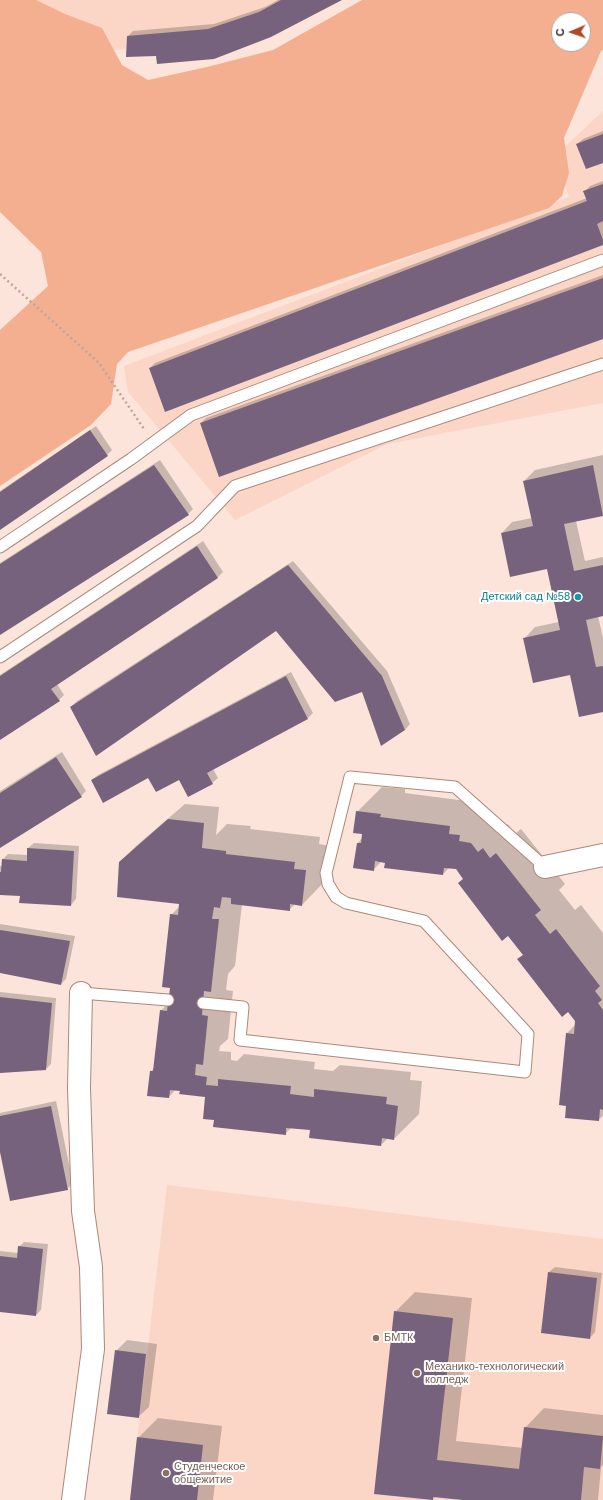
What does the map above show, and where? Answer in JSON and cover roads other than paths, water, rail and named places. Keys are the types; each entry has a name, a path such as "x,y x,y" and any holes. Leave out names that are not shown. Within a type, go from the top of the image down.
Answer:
{"street":[{"path":"546,867 603,855"},
{"path":"73,1500 93,1349 91,1267 83,1211 79,1096 81,993"}],"lane":[{"path":"0,547 131,459 191,415 603,260"},
{"path":"0,657 197,526 235,486 603,364"},
{"path":"203,1003 244,1007 240,1040 525,1072 528,1034 424,922 346,902 336,896 328,884 326,873 350,778 455,787 546,867"},
{"path":"81,993 168,1000"}],"place":[{"name":"Детский сад №58","path":"578,597"},
{"name":"БМТК","path":"376,1338"},
{"name":"Механико-технологический колледж","path":"417,1373"},
{"name":"Студенческое общежитие","path":"166,1473"}]}
